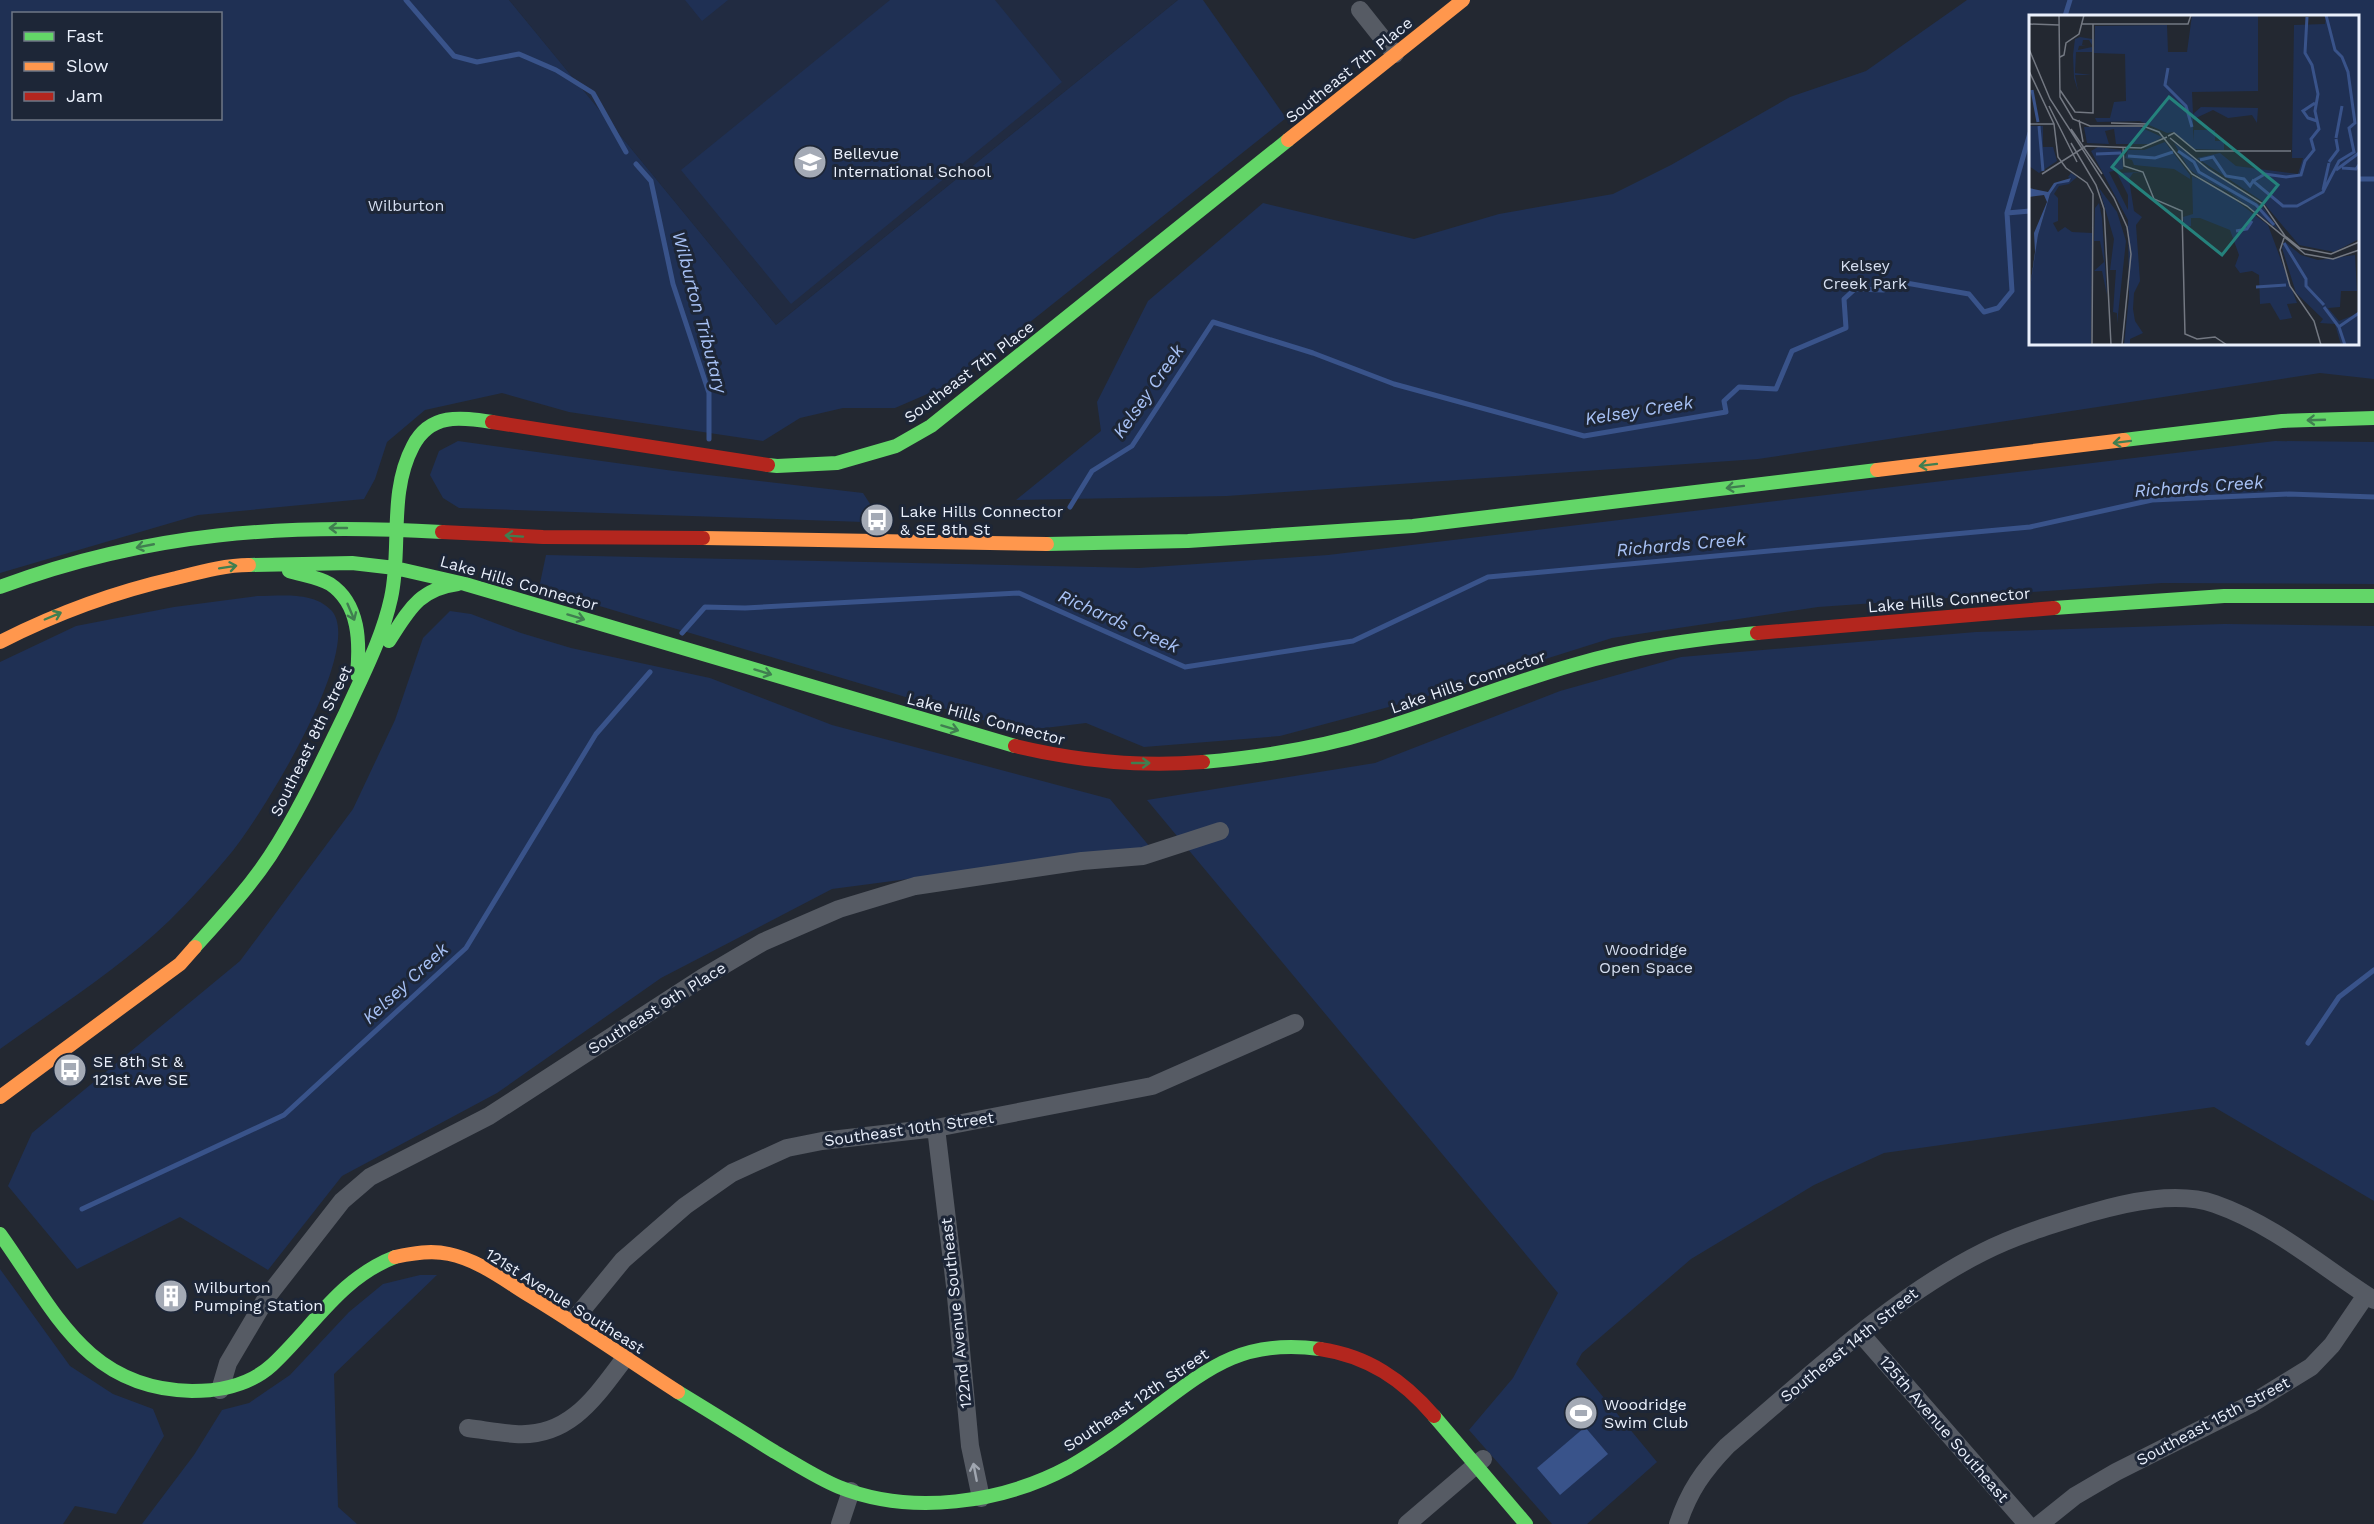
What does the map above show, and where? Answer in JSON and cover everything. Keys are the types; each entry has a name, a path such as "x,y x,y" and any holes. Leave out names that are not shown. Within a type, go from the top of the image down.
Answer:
{"main road":[{"name":"Southeast 7th Place","path":"397,529 400,483 412,447 425,428 452,418 514,424 777,466 837,463 896,446 931,426 1462,0"},
{"name":"Lake Hills Connector","path":"0,587 34,573 73,562 159,543 302,528 397,529 538,537 875,540 968,544 1114,544 1293,536 1436,523 2282,421 2374,418"},
{"name":"Southeast 8th Street","path":"0,1097 180,964 232,905 269,856 305,797 380,639 392,596 397,529"},
{"name":"Lake Hills Connector","path":"0,642 46,619 89,602 192,573 241,565 352,563 395,568 465,584 1001,743 1079,760 1119,763 1230,759 1318,746 1374,731 1576,663 1627,650 1686,640 1915,618 2181,599 2280,595 2374,596"},
{"path":"268,565 329,584 340,593 350,607 360,643 355,691"},
{"path":"355,691 418,598 436,588 465,584"},
{"path":"0,1111 14,1087"},
{"name":"121st Avenue Southeast","path":"1,1234 75,1339 111,1370 140,1383 177,1390 220,1390 247,1382 280,1357 351,1280 369,1268 391,1258 413,1253 454,1254 482,1266 573,1321 625,1358 818,1477 851,1491 893,1501 934,1503 981,1498"},
{"name":"Southeast 12th Street","path":"981,1498 1016,1490 1053,1475 1092,1452 1207,1370 1229,1358 1251,1350 1299,1346 1349,1353 1378,1366 1401,1382 1480,1462 1526,1524"}],"street":[{"path":"1360,10 1395,54"},
{"name":"Southeast 9th Place","path":"220,1390 228,1363 267,1297 342,1201 356,1187 397,1161 489,1116 702,978 763,942 839,909 915,886 1082,861 1143,856 1220,831"},
{"name":"Southeast 10th Street","path":"573,1321 623,1260 650,1234 732,1173 787,1148 822,1141 936,1128 1152,1086 1295,1023"},
{"name":"122nd Avenue Southeast","path":"936,1128 955,1286 970,1446 981,1498"},
{"name":"Southeast 14th Street","path":"1678,1524 1693,1487 1726,1446 1861,1334 1923,1286 1984,1251 2065,1221 2112,1207 2160,1199 2213,1203 2252,1220 2284,1238 2370,1298"},
{"name":"Southeast 15th Street","path":"2040,1524 2076,1496 2116,1472 2251,1404 2311,1367 2370,1298"},
{"name":"125th Avenue Southeast","path":"1861,1334 2027,1524"},
{"path":"468,1428 517,1435 558,1427 585,1410 625,1358"},
{"path":"1407,1524 1480,1462"},
{"path":"840,1524 851,1491"}],"shaded area":[{"name":"Bellevue International School","path":"509,0 1178,0 776,325"},
{"path":"1585,1427 1608,1454 1560,1495 1537,1468"}],"green space":[{"name":"Wilburton","path":"0,0 509,0 776,325 1178,0 1203,0 1286,118 955,382 895,408 843,408 800,418 763,441 569,412 502,393 425,410 387,442 375,479 364,499 198,515 0,573"},
{"path":"685,0 728,0 702,21"},
{"path":"890,0 995,0 1062,82 791,304 681,170"},
{"name":"Kelsey Creek Park","path":"1967,0 2374,0 2374,379 2320,373 1758,459 1227,496 1016,500 1101,431 1097,402 1148,301 1263,203 1414,239 1499,214 1613,194 1671,165 1790,97 1866,71"},
{"path":"458,441 674,471 863,493 874,510 864,522 459,508 443,498 430,475 439,451"},
{"path":"2275,441 2374,442 2374,584 2162,583 1818,607 1612,638 1415,700 1280,736 1144,747 1086,723 1020,731 539,588 546,555 1139,568 1328,555"},
{"path":"286,595 315,600 331,610 338,630 334,659 323,695 284,771 264,806 231,853 170,920 109,972 0,1049 0,662 76,626 174,607 257,596"},
{"path":"450,611 471,614 521,633 571,648 710,678 832,725 1110,799 1150,847 832,889 661,978 497,1093 342,1176 268,1270 180,1217 77,1269 8,1186 32,1133 240,961 353,809 395,720 423,638"},
{"name":"Woodridge Open Space","path":"2224,624 2374,626 2374,1201 2214,1107 1884,1153 1814,1185 1691,1259 1582,1353 1576,1364 1657,1462 1587,1524 1552,1524 1469,1430 1513,1378 1558,1293 1147,800 1375,763 1560,691 1681,657 1976,632"},
{"path":"0,1269 70,1366 113,1394 153,1409 164,1436 116,1514 75,1506 63,1524 0,1524"},
{"path":"420,1275 437,1275 334,1374 338,1507 357,1524 142,1524 194,1455 222,1410 249,1403 290,1375 349,1312 383,1284"}],"waterway":[{"name":"Wilburton Tributary","path":"406,0 454,56 477,62 519,54 556,70 593,93 626,152"},
{"path":"2065,15 2070,0"},
{"path":"2007,213 2029,136"},
{"name":"Wilburton Tributary","path":"636,164 651,181 673,284 709,393 709,439"},
{"name":"Kelsey Creek","path":"2359,179 2374,179"},
{"name":"Kelsey Creek","path":"1070,507 1092,471 1132,446 1213,322 1313,353 1394,384 1584,436 1726,412 1724,401 1739,387 1776,389 1792,351 1846,328 1844,299 1855,289 1883,290 1906,283 1969,294 1984,312 1998,308 2012,291 2007,213 2029,211"},
{"name":"Richards Creek","path":"682,633 705,607 745,608 1019,593 1185,667 1353,641 1488,577 2030,527 2152,500 2289,494 2374,497"},
{"name":"Kelsey Creek","path":"82,1209 284,1115 466,948 596,734 650,672"},
{"path":"2308,1043 2339,997 2374,970"}],"traffic: fast":[{"path":"768,465 837,463 896,446 931,426 1288,140"},
{"path":"2124,440 2282,421 2374,418"},
{"path":"195,947 253,880 281,839 319,767 372,656 391,598 396,560 398,502 405,464 413,446 420,435 437,423 457,419 492,422"},
{"path":"1047,544 1188,541 1413,526 1877,470"},
{"path":"0,587 55,568 109,554 218,535 328,529 442,532"},
{"path":"249,565 352,563 395,568 465,584 1015,746"},
{"path":"289,571 330,584 347,602 353,613 358,637 357,675"},
{"path":"389,641 409,611 424,596 458,584"},
{"path":"2054,608 2224,596 2374,596"},
{"path":"1203,762 1289,751 1353,737 1548,672 1619,653 1688,641 1757,633"},
{"path":"0,1234 56,1316 76,1340 98,1360 124,1376 155,1387 192,1391 235,1386 254,1378 272,1365 328,1305 358,1277 395,1257"},
{"path":"678,1392 775,1452 839,1487 867,1496 896,1501 926,1503 956,1501 986,1497 1015,1489 1069,1467 1113,1439 1194,1379 1231,1359 1271,1348 1320,1349"},
{"path":"1434,1416 1526,1524"}],"traffic: slow":[{"path":"1288,140 1463,0"},
{"path":"1877,470 2124,440"},
{"path":"703,538 1047,544"},
{"path":"0,642 64,613 130,590 213,569 249,565"},
{"path":"0,1097 180,964 195,947"},
{"path":"395,1257 436,1252 460,1257 480,1265 566,1318 678,1392"}],"traffic: jam":[{"path":"492,422 768,465"},
{"path":"442,532 543,537 703,538"},
{"path":"1757,633 2054,608"},
{"path":"1015,746 1062,756 1108,762 1155,764 1203,762"},
{"path":"1320,1349 1354,1357 1383,1372 1410,1391 1434,1416"}],"place":[{"name":"Bellevue International School","path":"810,162"},
{"name":"Lake Hills Connector & SE 8th St","path":"877,520"},
{"name":"SE 8th St & 121st Ave SE","path":"70,1070"},
{"name":"Wilburton Pumping Station","path":"171,1296"},
{"name":"Woodridge Swim Club","path":"1581,1413"}]}
